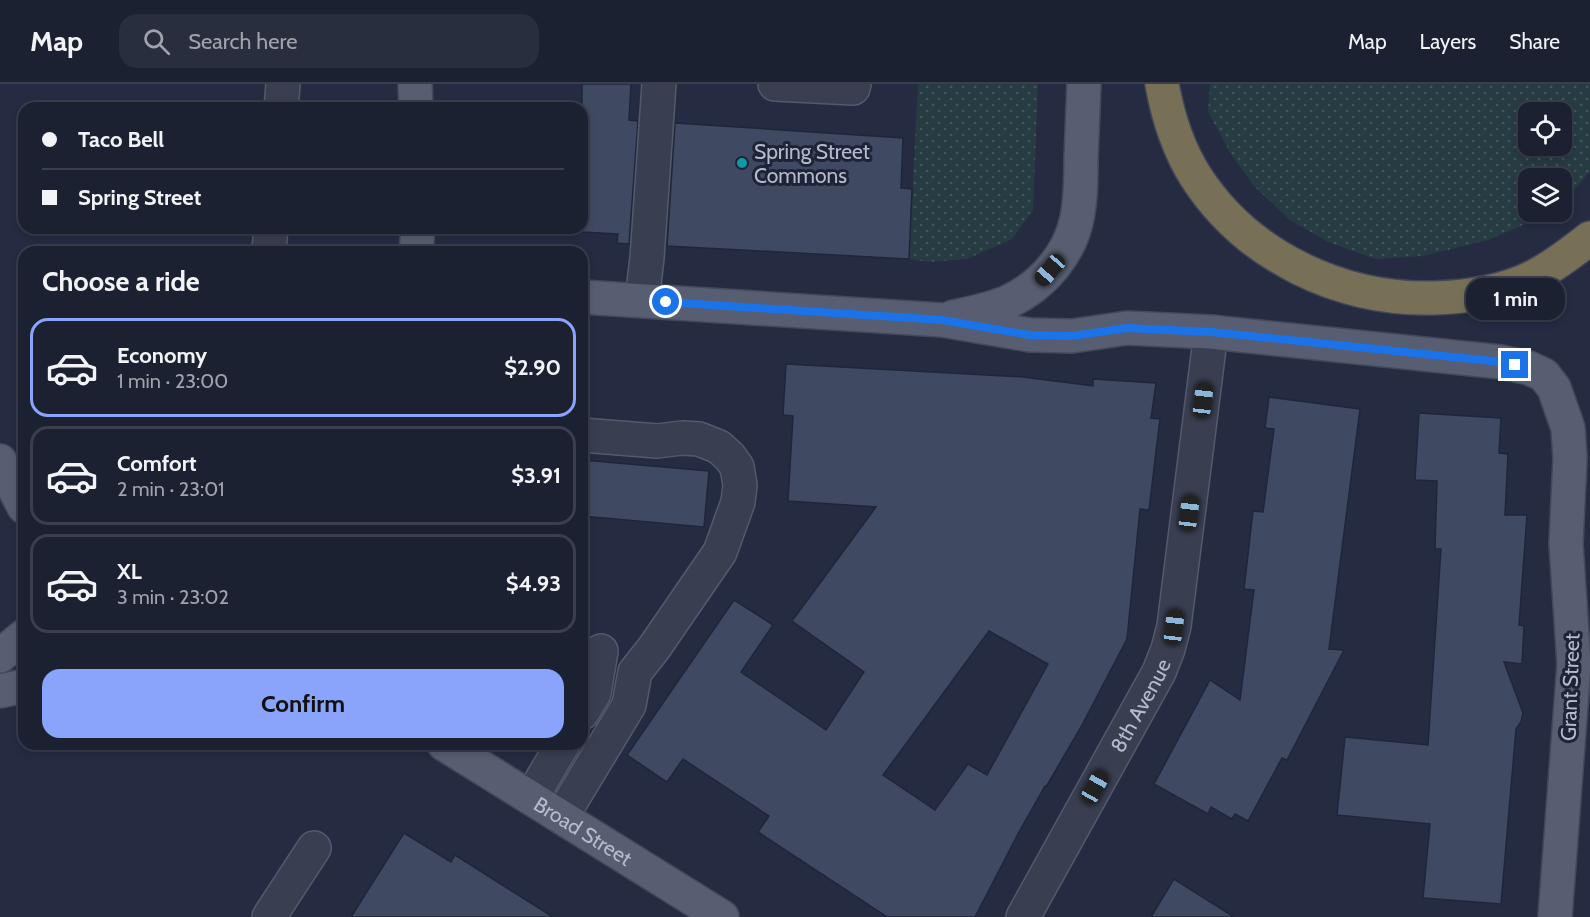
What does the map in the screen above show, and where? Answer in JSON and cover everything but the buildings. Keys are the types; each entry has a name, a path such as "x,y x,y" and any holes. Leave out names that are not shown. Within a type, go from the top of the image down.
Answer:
{"highway":[{"path":"1162,84 1173,129 1196,176 1210,197 1226,216 1260,245 1299,268 1322,278 1365,292 1414,298 1476,294 1519,282 1541,273 1590,238"}],"main road":[{"path":"415,84 416,102"},
{"path":"942,320 1008,302 1027,292 1059,260 1070,242 1077,219 1080,192 1084,84"},
{"path":"588,297 942,320 1030,335 1072,336 1127,328 1211,332"},
{"name":"Grant Street","path":"1211,332 1501,362 1529,368 1544,375 1554,388 1568,428 1570,458 1566,544 1574,664 1555,917"},
{"path":"0,453 18,464"},
{"path":"0,460 18,495"},
{"path":"0,656 18,641"},
{"path":"0,691 18,687"},
{"name":"Broad Street","path":"454,750 722,917"}],"street":[{"path":"282,102 283,84"},
{"path":"642,300 647,258 658,84"},
{"path":"775,84 853,88 854,84"},
{"name":"8th Avenue","path":"1023,917 1159,672 1168,649 1176,615 1211,332"},
{"path":"562,816 629,705 635,672 720,552 738,502 740,485 738,467 730,457 719,447 699,439 682,438 657,441 588,435"},
{"path":"591,644 635,672"},
{"path":"588,703 594,693 591,644"},
{"path":"531,798 559,750"},
{"path":"269,917 314,848"}],"shaded area":[{"path":"918,84 1038,84 1033,210 1012,239 967,259 929,262 909,259"},
{"path":"1210,84 1590,84 1590,171 1572,193 1572,168 1518,168 1518,222 1529,222 1488,240 1423,256 1376,259 1328,242 1290,220 1254,186 1231,154 1208,112"}],"place":[{"name":"Spring Street Commons","path":"742,163"}],"route":[{"path":"666,302 942,320 1030,335 1072,336 1127,328 1211,332 1515,365"}]}
